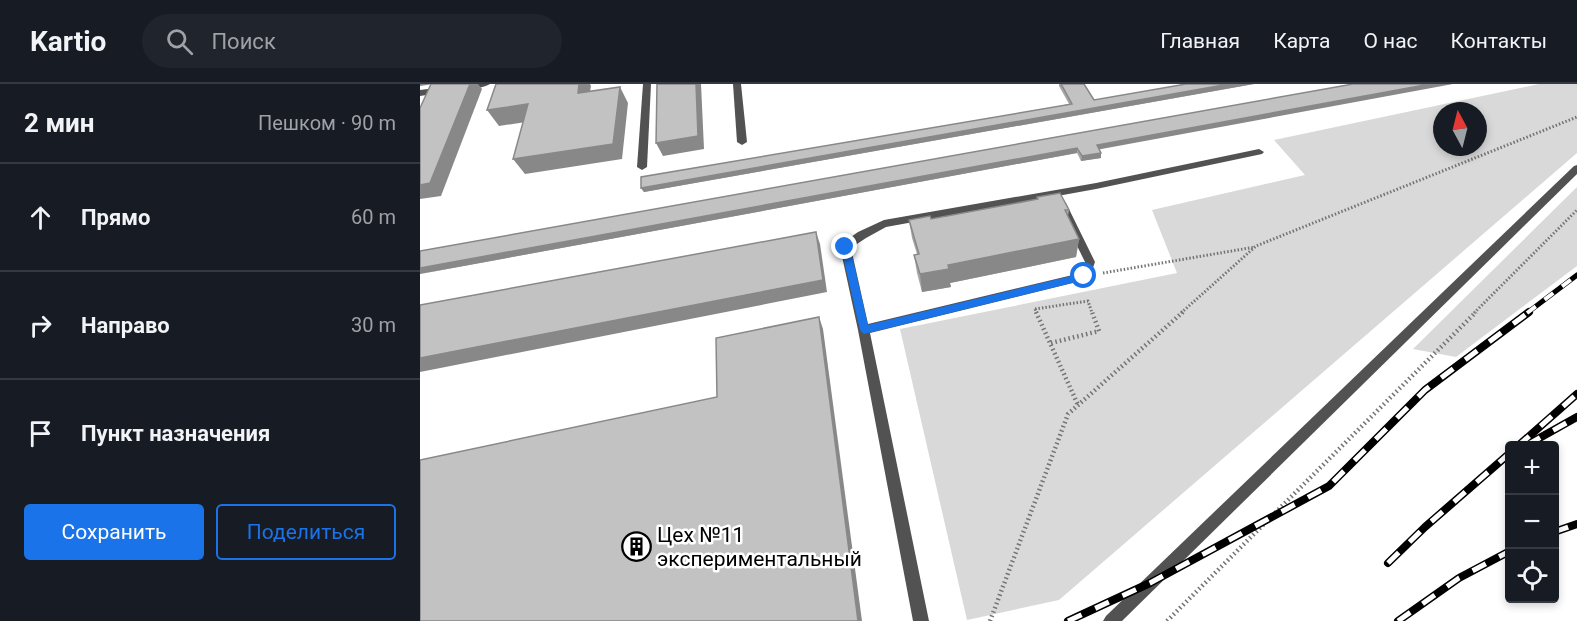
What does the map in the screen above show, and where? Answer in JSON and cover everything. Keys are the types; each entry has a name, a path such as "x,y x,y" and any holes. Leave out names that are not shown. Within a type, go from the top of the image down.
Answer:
{"lane":[{"path":"420,93 486,84"},
{"path":"642,167 647,84"},
{"path":"737,84 742,142"},
{"path":"921,621 864,330 845,247 884,224 1259,153"},
{"path":"1110,621 1577,168"},
{"path":"864,330 1084,276 1090,262 1057,193"}],"path":[{"path":"1084,276 1256,246 1577,117"},
{"path":"1167,621 1577,210"},
{"path":"990,621 1068,414 1256,246"},
{"path":"1028,291 1078,405"},
{"path":"1035,309 1088,301 1099,331 1051,343"}],"shaded area":[{"path":"1539,84 1577,84 1577,153 1059,600 967,620 900,329 1177,273 1152,210 1305,175 1274,140 1433,106 1433,156 1487,156 1487,102 1454,102"},
{"path":"1577,187 1577,266 1456,357 1413,349"}],"building":[{"path":"431,84 470,84 430,183 420,185 420,108"},
{"path":"496,84 579,84 578,93 620,87 613,144 513,159 528,104 487,110"},
{"path":"657,84 696,84 698,136 656,143"},
{"path":"1061,84 1084,84 1094,100 1186,84 1229,84 641,188 641,177 1072,104"},
{"path":"1353,84 1430,84 1097,145 1101,153 1082,156 1077,148 420,268 420,251"},
{"path":"1060,193 1069,210 1065,210 1079,239 948,265 949,269 920,274 914,255 919,254 909,220 930,216 931,219"},
{"path":"816,232 823,280 420,358 420,305"},
{"name":"Цех №11 экспериментальный","path":"819,317 858,621 420,621 420,460 717,397 716,338"}],"railway":[{"path":"1527,313 1577,275"},
{"path":"1068,621 1150,583 1329,486 1425,390 1529,312"},
{"path":"1524,441 1577,394"},
{"path":"1534,441 1577,417"},
{"path":"1388,563 1425,527 1505,457"},
{"path":"1559,530 1577,524"},
{"path":"1398,621 1459,578 1505,554"}],"place":[{"name":"Цех №11 экспериментальный","path":"636,547"}],"route":[{"path":"845,247 864,330 1084,276"}]}
